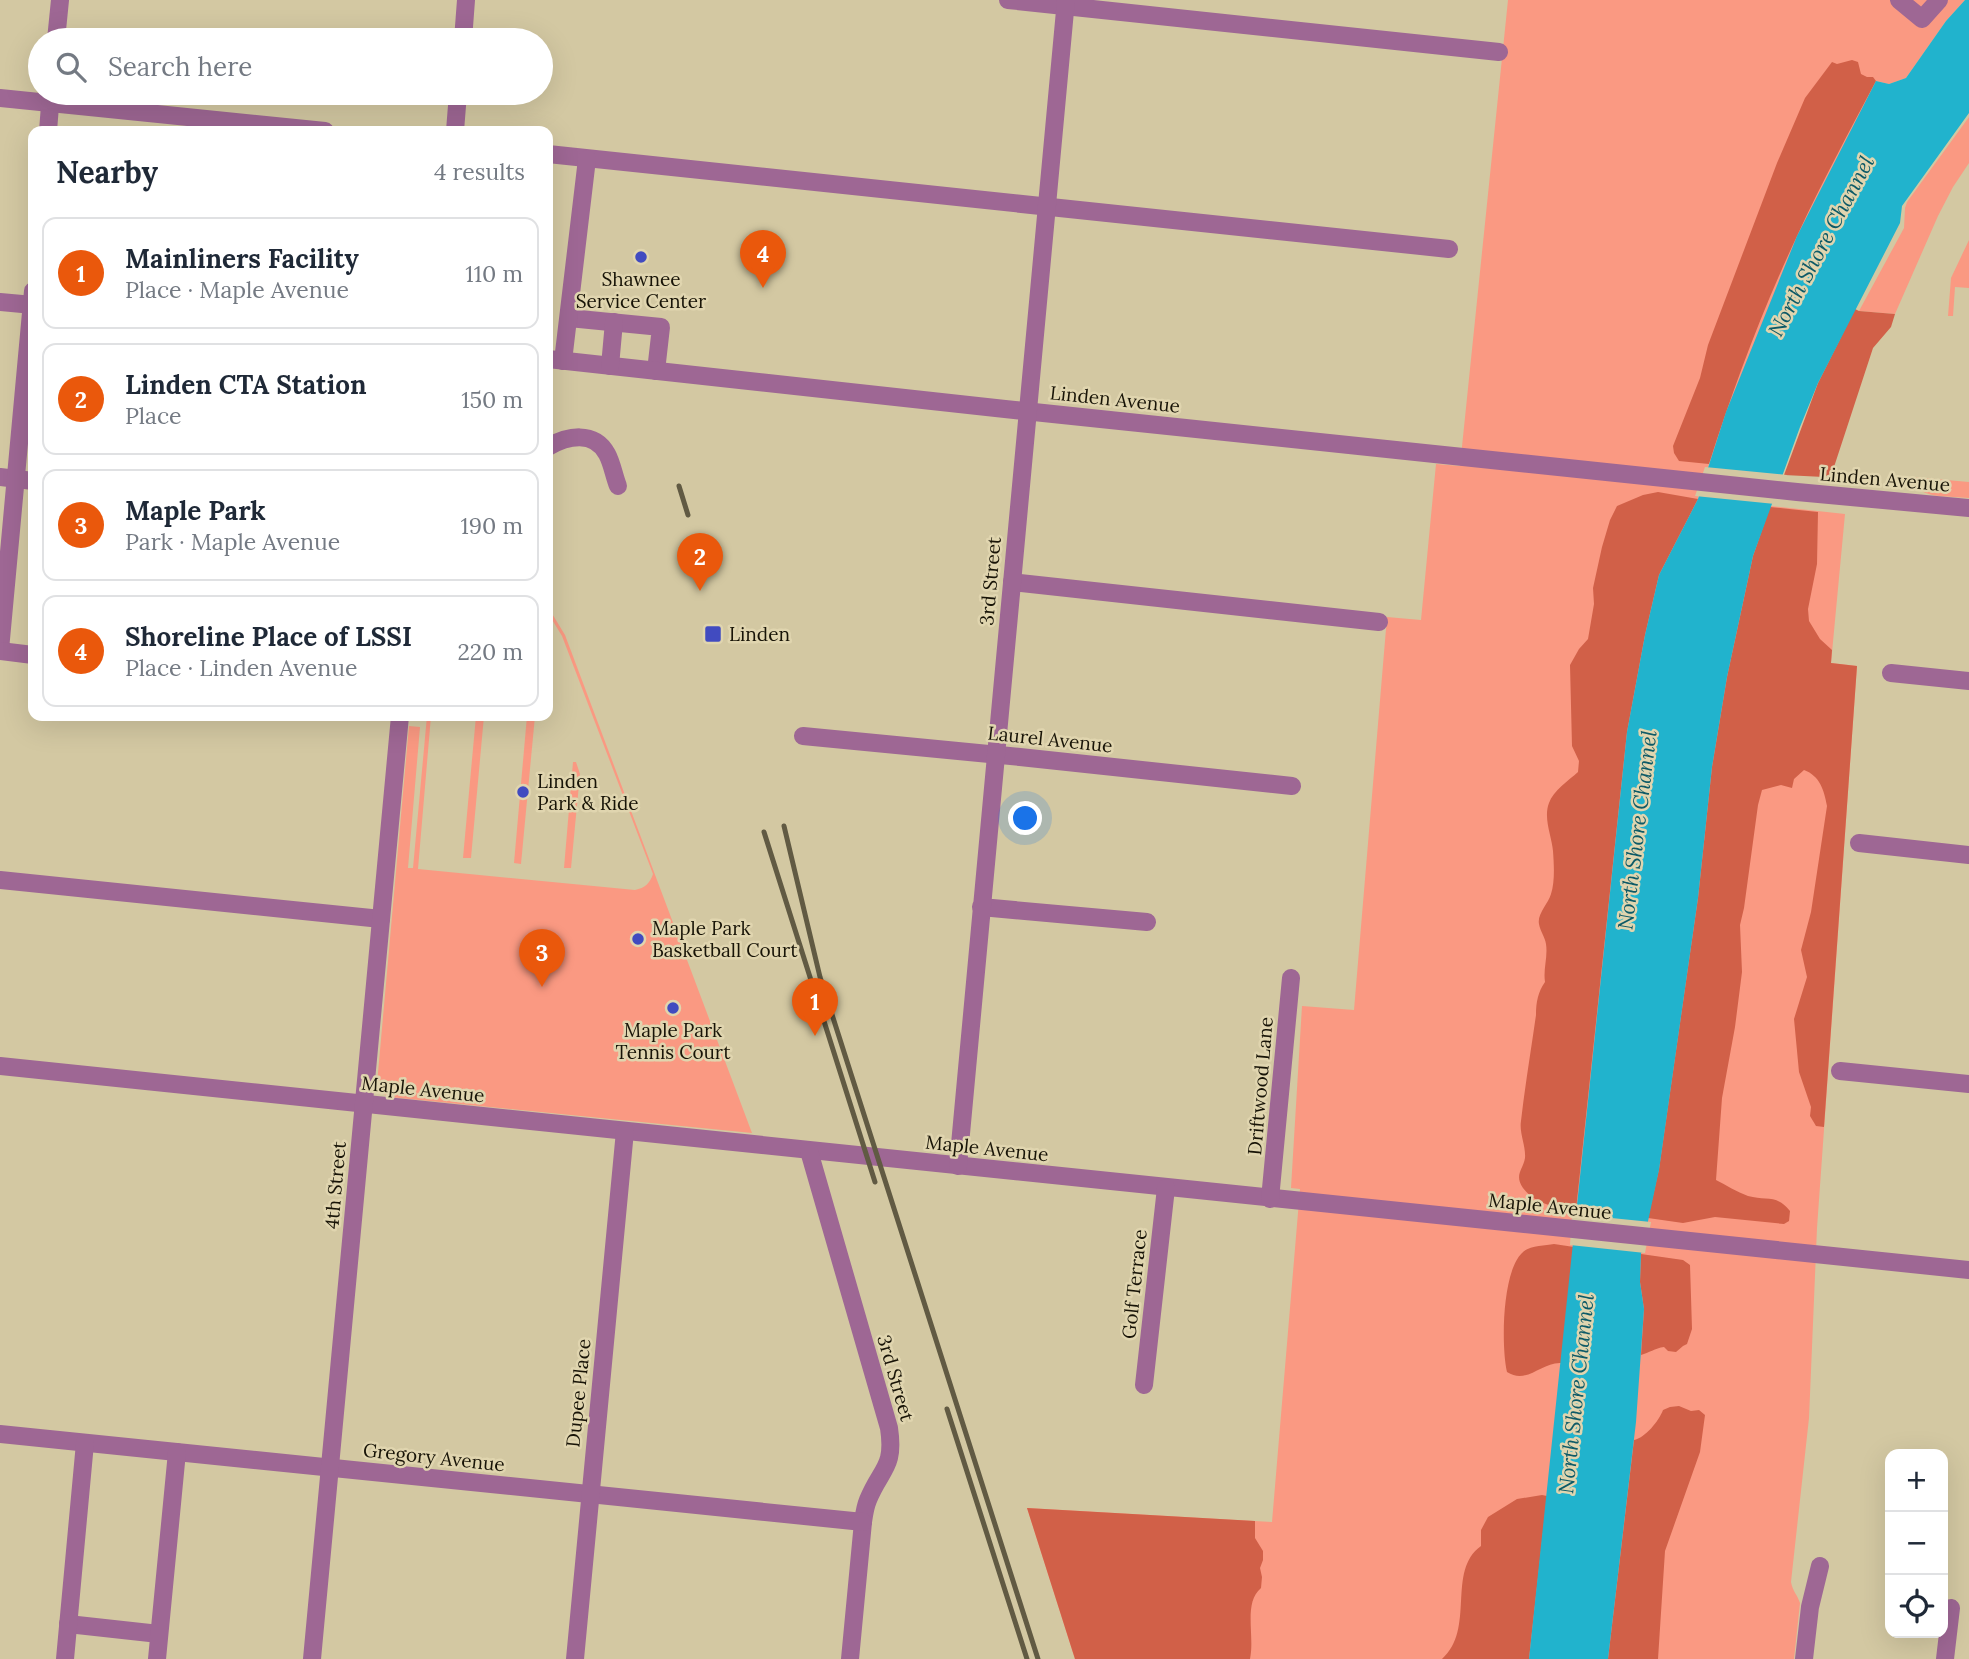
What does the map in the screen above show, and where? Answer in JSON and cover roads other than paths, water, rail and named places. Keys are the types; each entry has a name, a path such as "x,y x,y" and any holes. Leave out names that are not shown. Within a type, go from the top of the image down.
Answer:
{"street":[{"path":"57,28 60,0"},
{"path":"464,28 466,0"},
{"path":"1008,0 1066,3 1499,52"},
{"path":"1899,0 1922,19 1939,0"},
{"name":"3rd Street","path":"958,1166 1066,3"},
{"path":"0,98 28,98"},
{"path":"48,126 50,105"},
{"path":"109,105 283,126"},
{"path":"455,126 457,105"},
{"path":"553,156 1449,248"},
{"path":"556,360 569,318 587,159"},
{"path":"0,302 28,300"},
{"path":"569,318 661,327 656,371"},
{"path":"610,366 614,322"},
{"path":"28,353 0,650 28,654"},
{"name":"Linden Avenue","path":"556,360 1969,508"},
{"path":"553,445 571,437 594,440 608,455 618,486"},
{"path":"1012,582 1379,622"},
{"path":"1891,673 1969,681"},
{"name":"4th Street","path":"312,1659 400,721"},
{"name":"Laurel Avenue","path":"803,736 1292,786"},
{"path":"1858,843 1969,855"},
{"path":"0,880 381,919"},
{"path":"982,907 1147,922"},
{"name":"Driftwood Lane","path":"1270,1199 1291,978"},
{"name":"Maple Avenue","path":"0,1066 1969,1270"},
{"path":"1840,1071 1969,1084"},
{"name":"Dupee Place","path":"575,1659 625,1131"},
{"name":"3rd Street","path":"809,1151 892,1446 887,1467 868,1501 863,1522 850,1659"},
{"name":"Golf Terrace","path":"1144,1385 1166,1188"},
{"name":"Gregory Avenue","path":"0,1434 863,1522"},
{"path":"65,1659 85,1443"},
{"path":"157,1659 177,1452"},
{"path":"1804,1659 1810,1607 1820,1566"},
{"path":"1945,1659 1951,1608"},
{"path":"68,1624 159,1634"}],"water":[{"name":"North Shore Channel","path":"1965,0 1969,0 1969,113 1902,206 1900,223 1818,383 1753,556 1727,677 1712,767 1698,898 1659,1170 1641,1254 1640,1282 1644,1309 1636,1422 1608,1659 1529,1659 1627,732 1659,575 1698,499 1726,412 1797,236 1876,81 1889,84 1906,78 1946,21"}],"railway":[{"path":"679,486 688,515"},
{"path":"784,826 820,977 1038,1659"},
{"path":"764,832 875,1182"},
{"path":"947,1409 1027,1659"}],"place":[{"name":"Shawnee Service Center","path":"641,257"},
{"name":"Shoreline Place of LSSI","path":"763,288"},
{"name":"Linden CTA Station","path":"700,591"},
{"name":"Linden","path":"713,634"},
{"name":"Linden Park & Ride","path":"523,792"},
{"name":"Maple Park Basketball Court","path":"638,939"},
{"name":"Maple Park","path":"542,987"},
{"name":"Maple Park Tennis Court","path":"673,1008"},
{"name":"Mainliners Facility","path":"815,1036"}]}
